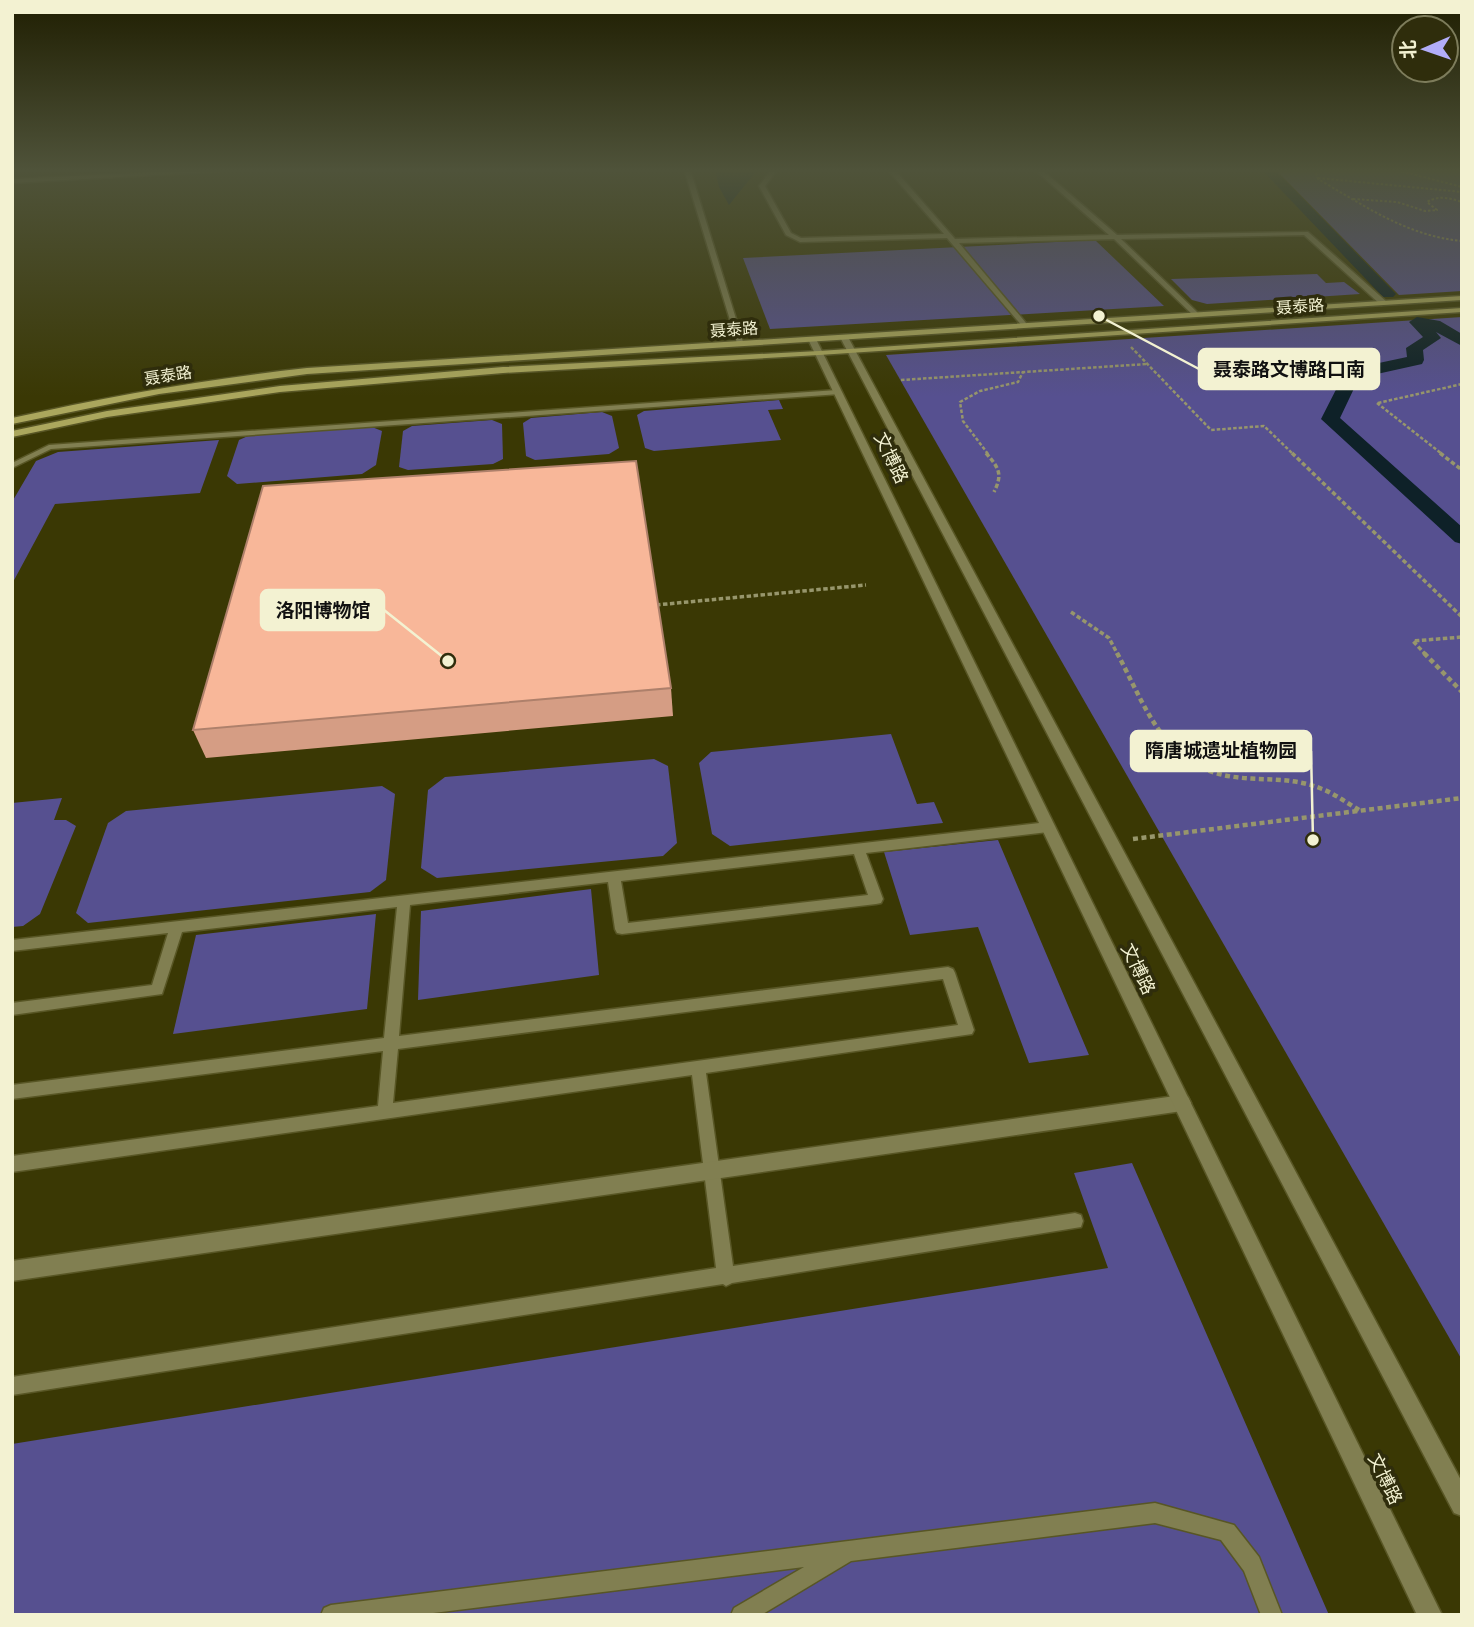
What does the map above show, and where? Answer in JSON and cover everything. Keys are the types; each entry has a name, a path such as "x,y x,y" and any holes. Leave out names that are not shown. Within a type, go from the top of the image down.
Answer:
{"main road":[{"name":"聂泰路","path":"12,421 127,396 221,380 405,363 741,343 816,346 1023,325 1462,298"},
{"name":"聂泰路","path":"12,434 107,414 280,389 816,346 1117,332 1462,310"}],"street":[{"path":"711,245 741,343"},
{"path":"957,245 1023,325"},
{"path":"1123,245 1194,314"},
{"path":"1319,245 1384,303"},
{"name":"文博路","path":"847,344 1462,1505"},
{"name":"文博路","path":"816,346 1430,1615"},
{"path":"12,1271 1182,1103"}],"lane":[{"path":"12,466 49,447 837,392"},
{"path":"12,946 1048,827"},
{"path":"614,878 622,929 876,899 859,850"},
{"path":"385,1110 404,902"},
{"path":"12,1009 158,990 176,928"},
{"path":"12,1092 948,973 967,1030 12,1164"},
{"path":"698,1067 726,1277"},
{"path":"12,1387 1075,1221"},
{"path":"331,1615 406,1610 1155,1513 1227,1532 1252,1564 1272,1615"},
{"path":"741,1615 850,1551"}],"path":[{"path":"1117,332 1211,430 1264,426 1462,617"},
{"path":"901,380 1147,364"},
{"path":"994,492 1001,478 1000,471 963,420 959,410 960,402 981,391 1018,382 1023,372"},
{"path":"1462,384 1377,403 1462,470"},
{"path":"656,606 866,585"},
{"path":"1071,612 1109,638 1158,727 1174,748 1193,763 1217,774 1247,780 1290,782 1321,788 1359,810"},
{"path":"1462,637 1413,641 1462,692"},
{"path":"1111,842 1462,798"}],"shaded area":[{"path":"999,245 1100,245 1164,306 770,329 743,258"},
{"path":"1350,245 1462,245 1462,291 1399,295"},
{"path":"1317,274 1326,283 1344,282 1360,294 1207,304 1192,300 1171,279"},
{"path":"1462,317 1462,1360 886,355"},
{"path":"779,400 783,409 768,410 781,440 654,451 645,448 637,415 644,411"},
{"path":"602,412 612,416 619,448 609,454 535,460 526,456 523,423 531,418"},
{"path":"492,420 502,424 503,459 493,464 408,470 399,467 403,431 412,426"},
{"path":"372,427 382,431 376,465 362,474 237,484 227,476 239,440 248,436"},
{"path":"219,440 200,493 55,504 12,584 12,502 36,461 58,452"},
{"path":"891,734 917,804 934,802 943,823 730,846 712,834 699,763 711,752"},
{"path":"654,759 668,766 677,843 663,856 437,878 421,868 428,790 445,777"},
{"path":"382,786 395,794 386,880 370,892 88,923 76,913 108,823 126,811"},
{"path":"62,798 54,820 66,820 76,826 40,914 23,926 12,927 12,803"},
{"path":"998,840 1089,1055 1029,1063 978,927 910,935 884,852"},
{"path":"591,889 599,975 418,1000 421,911"},
{"path":"376,914 367,1009 173,1034 196,935"},
{"path":"1132,1163 1329,1615 12,1615 12,1444 1108,1268 1074,1173"}],"building":[{"path":"636,461 671,688 193,730 263,486"}],"waterway":[{"path":"1340,245 1388,294"},
{"path":"1462,341 1434,324 1417,322 1433,338 1414,348 1416,360 1352,374 1330,419 1462,538"}],"place":[{"name":"聂泰路文博路口南","path":"1099,316"},
{"name":"洛阳博物馆","path":"448,661"},
{"name":"隋唐城遗址植物园","path":"1313,840"}]}
